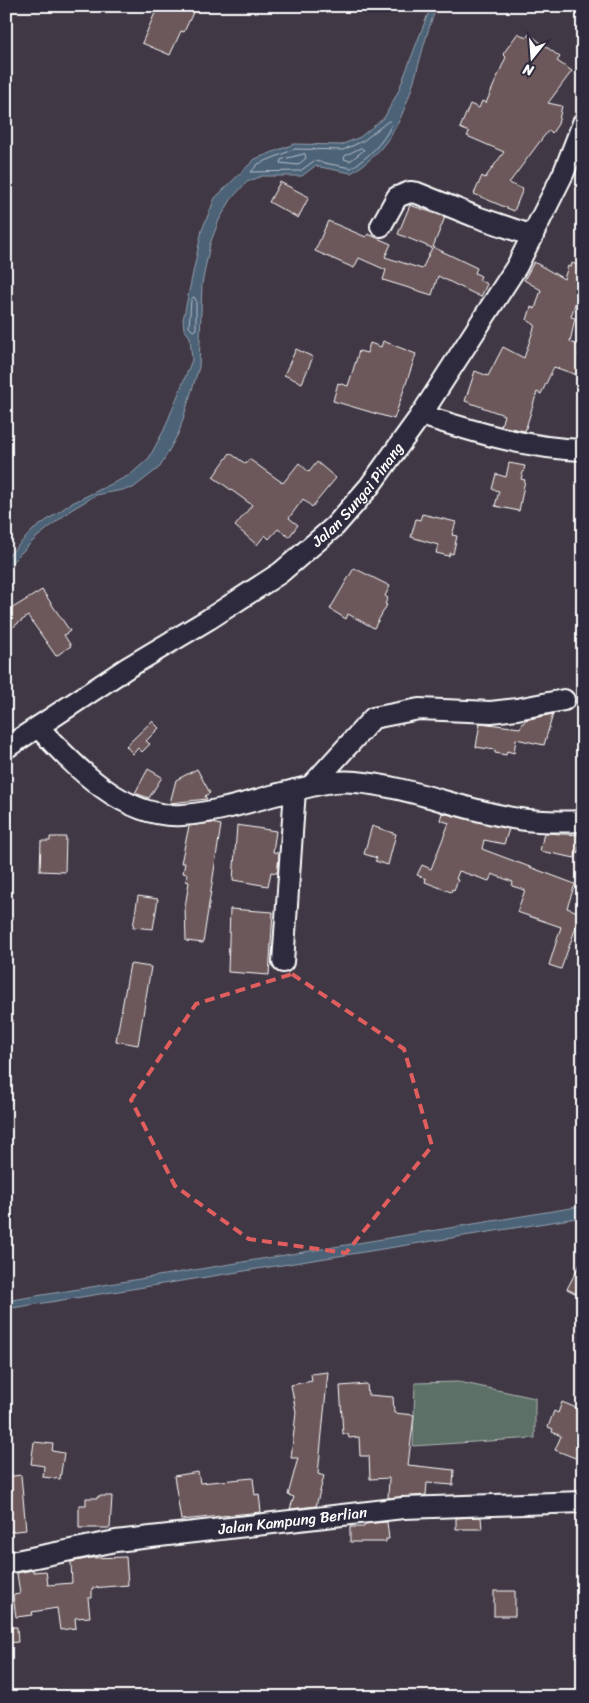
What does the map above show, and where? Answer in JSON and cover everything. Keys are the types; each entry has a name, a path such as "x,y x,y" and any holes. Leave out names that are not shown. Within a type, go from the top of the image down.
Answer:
{"street":[{"name":"Jalan Sungai Pinang","path":"6,748 127,668 209,619 280,573 335,526 369,487 421,414 518,266 564,172 583,122"},
{"path":"381,226 397,197 410,192 425,195 474,216 533,236"},
{"path":"421,414 495,438 522,444 583,450"},
{"path":"283,962 304,788 373,718 419,709 491,712 564,700"},
{"path":"38,727 70,762 100,784 120,798 158,813 181,815 216,810 304,788 340,781 356,781 516,819 558,822 583,821"},
{"name":"Jalan Kampung Berlian","path":"6,1563 116,1541 403,1508 583,1502"}],"highlighted area":[{"path":"292,974 404,1049 432,1146 346,1253 249,1239 175,1186 131,1100 196,1004"}],"green space":[{"path":"459,1382 535,1398 535,1438 413,1446 415,1383"}],"water":[{"path":"431,6 437,6 408,98 388,140 372,158 351,173 315,166 302,176 262,176 247,182 232,198 219,220 210,244 202,284 199,367 179,432 160,467 133,488 96,495 71,510 36,538 6,568 6,558 33,530 70,504 130,475 149,458 164,430 192,360 190,337 184,329 183,320 202,230 215,198 255,159 294,144 341,145 360,137 384,118 398,92"},
{"path":"583,1206 583,1217 6,1309 6,1301"}],"building":[{"path":"158,6 196,6 184,32 181,31 170,55 142,43"},
{"path":"518,33 526,38 529,34 560,57 557,61 572,71 548,103 562,106 558,124 552,133 549,130 509,183 523,189 514,211 474,194 482,176 485,178 504,152 467,136 469,132 460,128 470,104 479,108 482,101 486,103 506,57 503,54"},
{"path":"280,182 309,197 298,218 269,202"},
{"path":"410,205 445,217 433,247 477,268 475,273 481,276 479,280 487,284 481,297 438,276 432,295 383,280 386,270 359,258 354,268 315,251 328,221 366,237 368,234 391,244 385,257 422,269 432,248 398,234"},
{"path":"534,262 564,279 568,266 571,267 572,263 583,267 583,295 578,294 571,317 575,318 570,342 581,346 578,355 583,355 583,377 554,367 541,394 537,392 525,431 501,426 504,415 465,401 475,371 488,376 503,347 524,358 535,325 527,320 531,307 535,309 541,290 524,280"},
{"path":"383,341 416,354 394,419 333,401 338,383 348,386 359,351 367,353 370,343 381,347"},
{"path":"296,349 313,357 302,383 284,375"},
{"path":"230,453 246,464 249,459 283,483 299,463 309,472 317,462 336,478 312,507 303,499 289,518 298,525 289,537 278,529 269,539 265,535 257,545 235,526 252,505 213,477"},
{"path":"509,463 525,466 521,479 525,480 519,511 495,506 499,491 492,489 496,474 506,477"},
{"path":"422,514 456,522 452,535 457,536 453,554 450,553 449,556 436,553 438,545 411,537 416,519 420,520"},
{"path":"354,568 390,586 385,596 388,598 385,604 387,605 374,628 348,614 346,619 330,609"},
{"path":"42,590 70,631 64,635 71,646 56,656 28,616 6,632 6,612"},
{"path":"553,714 544,745 516,739 514,753 507,751 506,755 495,753 495,750 476,747 480,723 520,728 525,720"},
{"path":"152,721 159,728 146,741 150,744 142,752 138,748 133,754 126,746"},
{"path":"148,769 162,777 149,798 135,793"},
{"path":"197,769 210,793 205,796 207,799 170,803 176,780"},
{"path":"442,813 509,829 504,844 484,840 482,849 575,884 567,908 581,913 561,969 549,965 561,927 517,912 525,890 512,886 513,882 492,874 489,881 459,871 456,879 458,880 454,890 452,889 451,892 425,882 426,879 417,875 422,865 431,869 449,823 440,820"},
{"path":"212,823 221,825 203,943 186,941 185,907 189,882 186,881 187,874 183,873 185,863 181,863 189,826"},
{"path":"237,825 276,831 273,852 279,853 278,868 277,873 271,872 268,886 233,880"},
{"path":"372,826 396,834 388,865 375,861 377,858 364,854"},
{"path":"544,833 581,835 578,854 576,853 575,858 540,851"},
{"path":"50,837 66,837 65,872 40,871 41,841 50,841"},
{"path":"138,896 158,899 153,929 133,927"},
{"path":"230,909 273,912 269,975 228,972"},
{"path":"130,964 151,967 138,1045 116,1041"},
{"path":"583,1258 583,1297 567,1289"},
{"path":"328,1372 318,1474 324,1476 316,1506 290,1509 294,1497 288,1495 298,1458 291,1458 296,1412 291,1385 312,1381 311,1374"},
{"path":"367,1384 368,1395 393,1397 394,1413 414,1415 408,1465 454,1470 453,1485 427,1483 426,1495 388,1498 389,1478 370,1479 369,1456 360,1456 359,1437 349,1438 348,1434 343,1434 340,1386"},
{"path":"562,1402 579,1409 576,1417 583,1419 583,1461 555,1450 561,1436 552,1432 553,1429 548,1427 554,1411 558,1413"},
{"path":"34,1442 53,1444 52,1451 64,1453 60,1479 43,1477 44,1466 31,1464"},
{"path":"198,1472 200,1483 253,1478 255,1495 259,1494 261,1512 181,1520 174,1476"},
{"path":"21,1475 26,1530 6,1532 6,1477"},
{"path":"98,1496 112,1496 110,1528 79,1528 79,1505 86,1505 86,1498 98,1498"},
{"path":"481,1517 482,1529 456,1529 456,1518"},
{"path":"387,1522 389,1539 386,1539 386,1542 350,1542 350,1527 364,1527 364,1524"},
{"path":"126,1557 128,1585 92,1588 92,1598 88,1598 90,1617 75,1618 76,1628 60,1630 57,1608 32,1612 33,1615 16,1617 13,1595 20,1594 17,1573 33,1570 33,1572 46,1571 48,1585 72,1583 71,1562 91,1558"},
{"path":"494,1591 515,1591 515,1616 494,1616"},
{"path":"6,1627 17,1627 18,1642 6,1643"}]}
